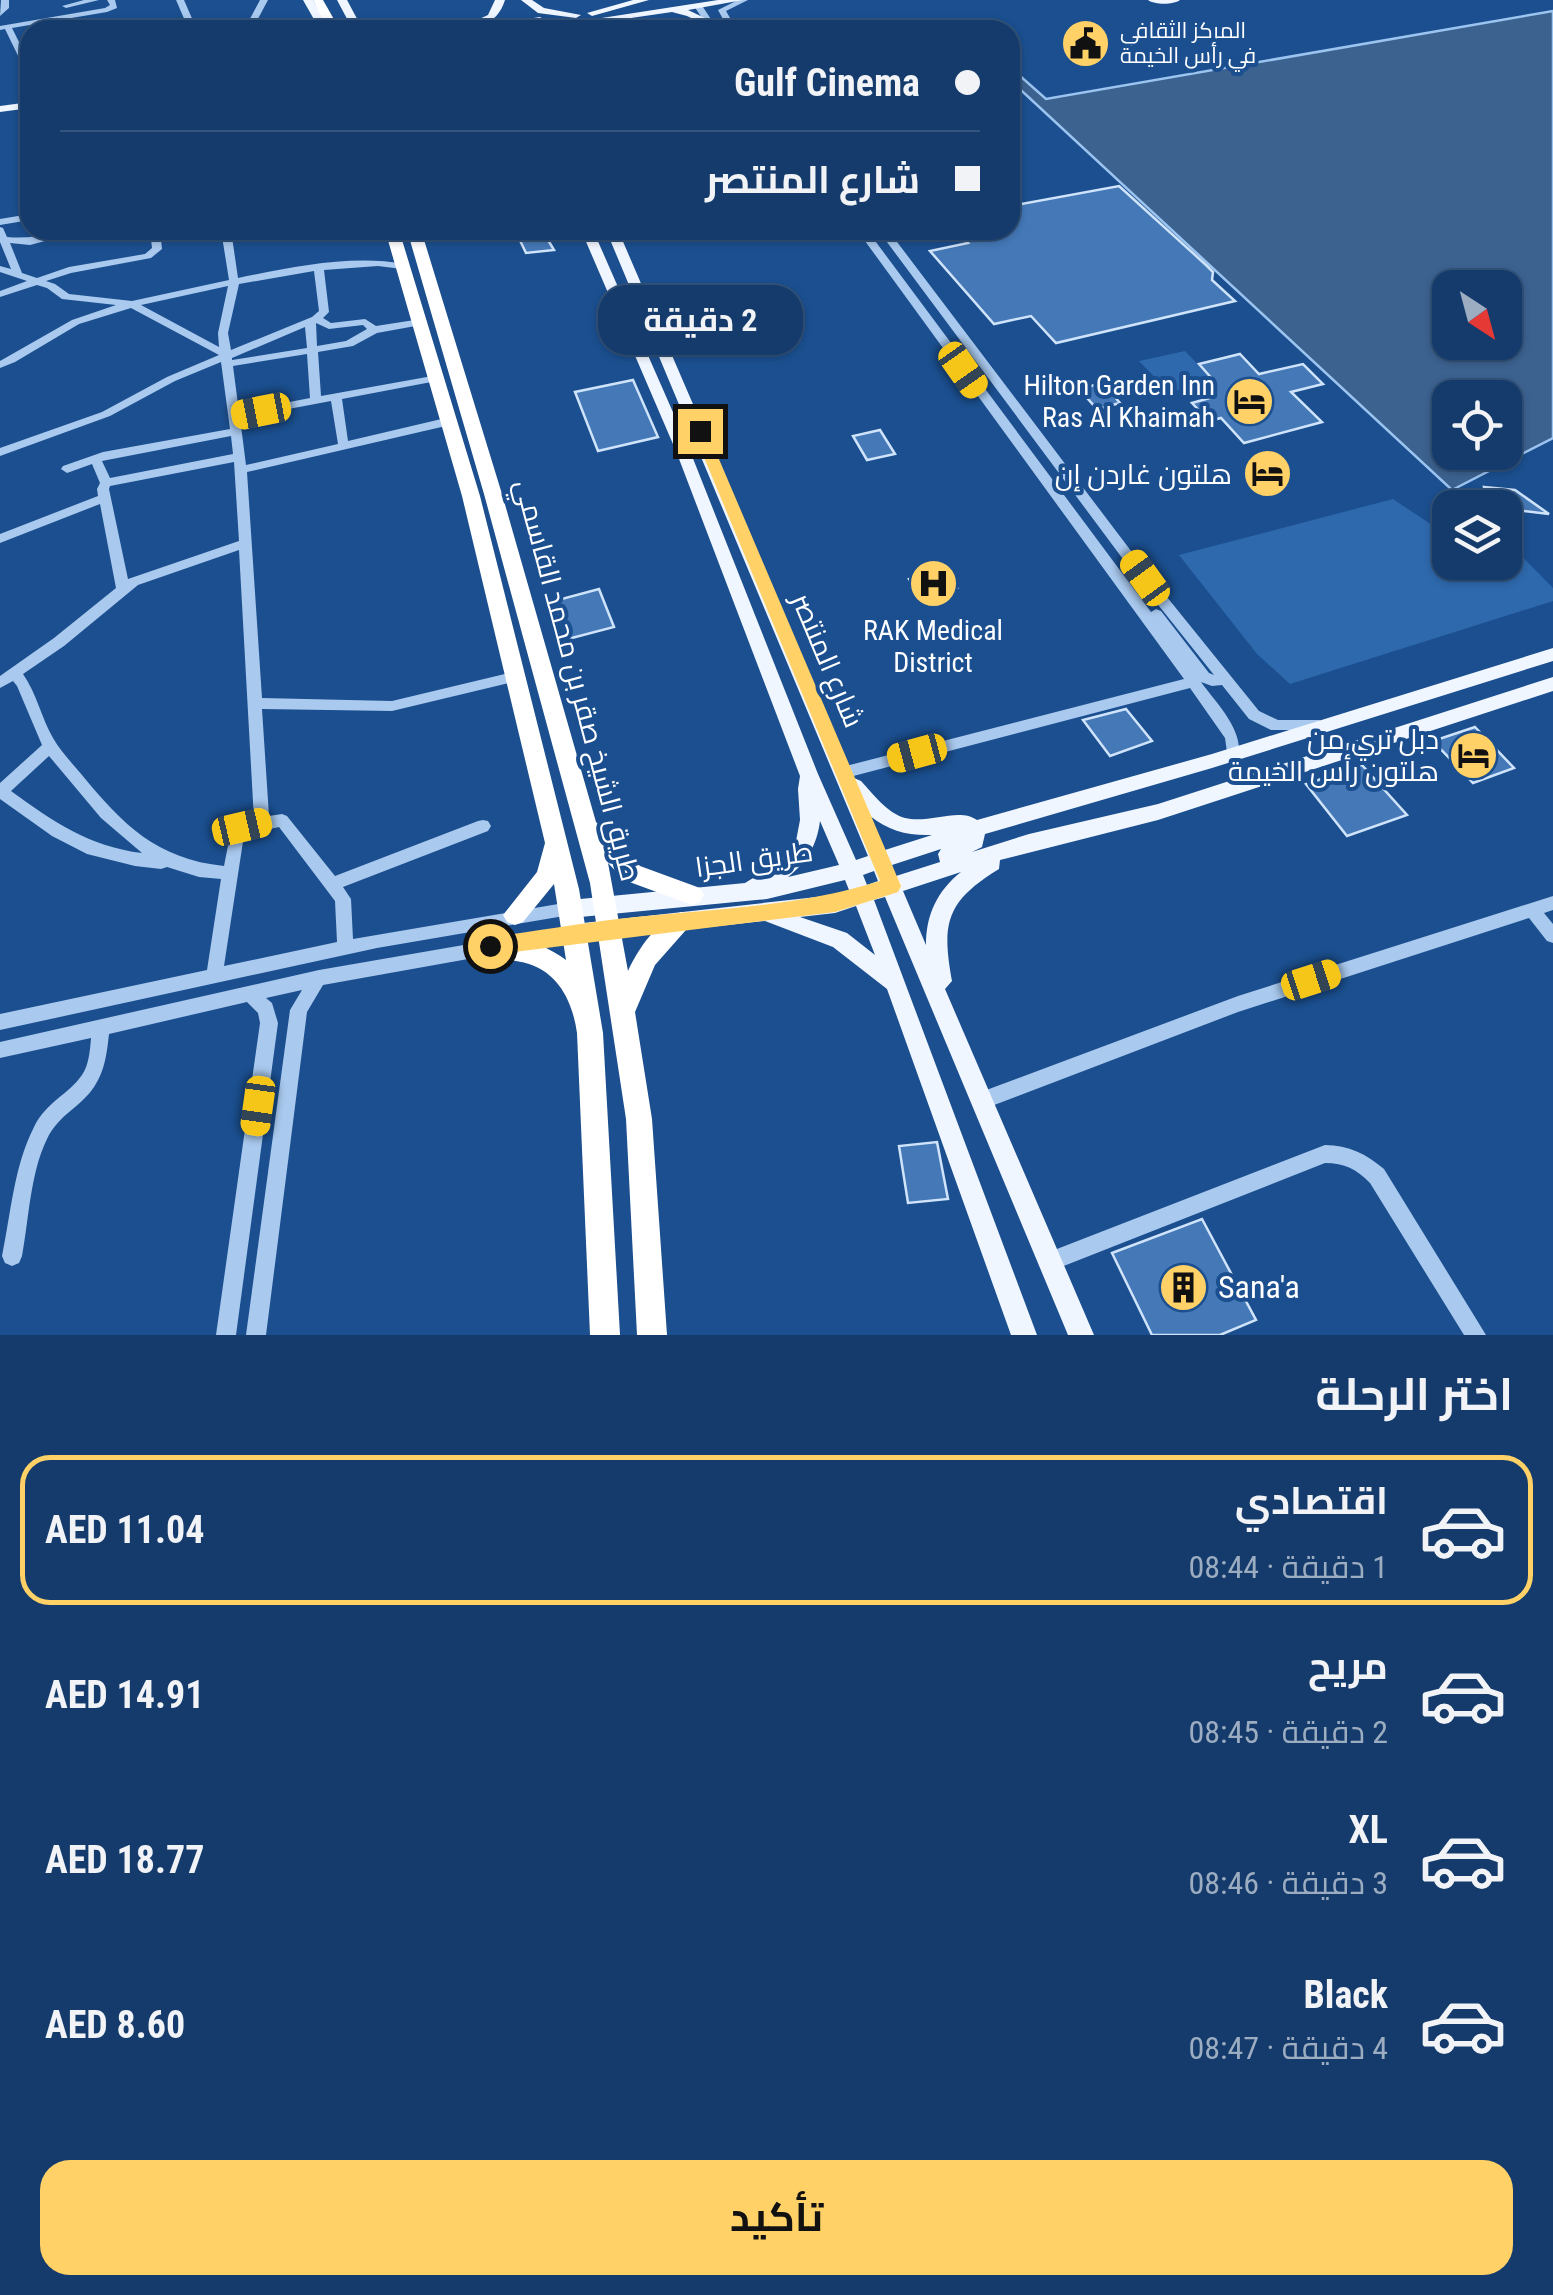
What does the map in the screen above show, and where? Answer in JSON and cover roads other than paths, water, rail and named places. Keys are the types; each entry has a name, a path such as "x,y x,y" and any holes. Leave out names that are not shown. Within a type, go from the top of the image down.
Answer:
{"highway":[{"name":"طريق الشيخ صقر بن محمد القاسمي","path":"417,240 585,823 608,916 639,1119 652,1335"},
{"name":"طريق الشيخ صقر بن محمد القاسمي","path":"397,247 438,378 517,676 572,921 587,1011 605,1335"},
{"path":"585,823 632,873 692,895"},
{"path":"516,916 547,876 556,843"},
{"path":"622,1017 627,996 646,958 680,922"},
{"path":"490,946 554,962 566,974 587,1011"}],"main road":[{"path":"524,0 541,11 590,16 689,13 700,20"},
{"path":"581,20 614,4 644,0"},
{"path":"569,20 684,0"},
{"path":"640,14 741,0"},
{"path":"1153,0 1174,0"},
{"path":"591,240 747,606 809,774 899,988 1024,1335"},
{"name":"شارع المنتصر","path":"616,240 1081,1335"},
{"name":"طريق الجزا","path":"572,921 692,895 794,886 1024,812 1233,755 1553,654"},
{"name":"طريق الجزا","path":"608,916 680,922 835,904 1029,842 1158,812 1553,684"},
{"path":"1158,812 1141,800 1142,793 1212,761"},
{"path":"842,773 876,812 904,830 1024,812"},
{"path":"740,892 782,871 803,849 810,827 806,794 809,774"},
{"path":"952,868 948,854 975,840 976,828"},
{"path":"950,1026 934,940 941,908 969,875 1029,842"},
{"path":"759,915 800,923 840,940 882,970 899,988"}],"street":[{"path":"0,14 5,0"},
{"path":"70,18 65,3 95,0"},
{"path":"63,20 111,9 112,0"},
{"path":"728,20 722,10 741,0"},
{"path":"4,28 20,54"},
{"path":"1,233 18,275"},
{"path":"24,240 30,242"},
{"path":"10,256 39,240"},
{"path":"0,294 88,266 148,256 156,248 156,240"},
{"path":"228,240 234,282 223,333 240,464 262,822"},
{"path":"869,240 1135,598 1232,737 1233,755"},
{"path":"891,240 1132,561 1254,714 1265,722 1325,726"},
{"path":"376,260 397,247"},
{"path":"0,365 85,318 132,304 234,282 376,260 397,247"},
{"path":"0,269 36,280 66,298 132,304 226,359 312,350 362,340 374,330 420,322"},
{"path":"0,452 106,414 313,320 324,312 319,269"},
{"path":"313,320 330,326 365,322 374,330"},
{"path":"313,320 316,401"},
{"path":"943,342 959,341 991,373"},
{"path":"234,416 438,378"},
{"path":"336,397 343,443"},
{"path":"0,539 105,490 450,421"},
{"path":"67,468 94,459 236,431"},
{"path":"94,459 105,490 122,589"},
{"path":"1072,512 1113,560 1132,561"},
{"path":"0,683 84,624 122,589 159,570 245,542"},
{"path":"1135,598 1159,617 1204,678 1224,679"},
{"path":"15,673 34,700 40,727 50,746 108,814 165,862"},
{"path":"255,703 392,706 517,676"},
{"path":"842,773 1193,682"},
{"path":"50,746 0,792 74,843 106,855 165,862 195,872 229,874"},
{"path":"214,976 237,830 262,822 282,820 332,884 345,908 345,948"},
{"path":"332,884 482,826"},
{"path":"981,1101 1238,1004 1553,902"},
{"path":"1532,910 1553,936"},
{"name":"طريق الجزا","path":"0,1022 345,948 516,916 572,921"},
{"name":"طريق الجزا","path":"0,1050 319,978 490,946 572,921"},
{"path":"256,1335 302,1001 319,978"},
{"path":"226,1335 268,1016 249,993"},
{"path":"12,1256 38,1140 49,1119 80,1094 94,1074 101,1027"},
{"path":"264,1066 292,1060"},
{"path":"1051,1261 1336,1153 1358,1160 1377,1176 1476,1335"}],"place":[{"name":"المركز الثقافي في رأس الخيمة","path":"1085,43"},
{"name":"Hilton Garden Inn Ras Al Khaimah","path":"1250,401"},
{"name":"هلتون غاردن إن","path":"1267,474"},
{"name":"RAK Medical District","path":"933,583"},
{"name":"دبل تري من هلتون رأس الخيمة","path":"1474,755"},
{"name":"Sana'a","path":"1183,1287"}]}
